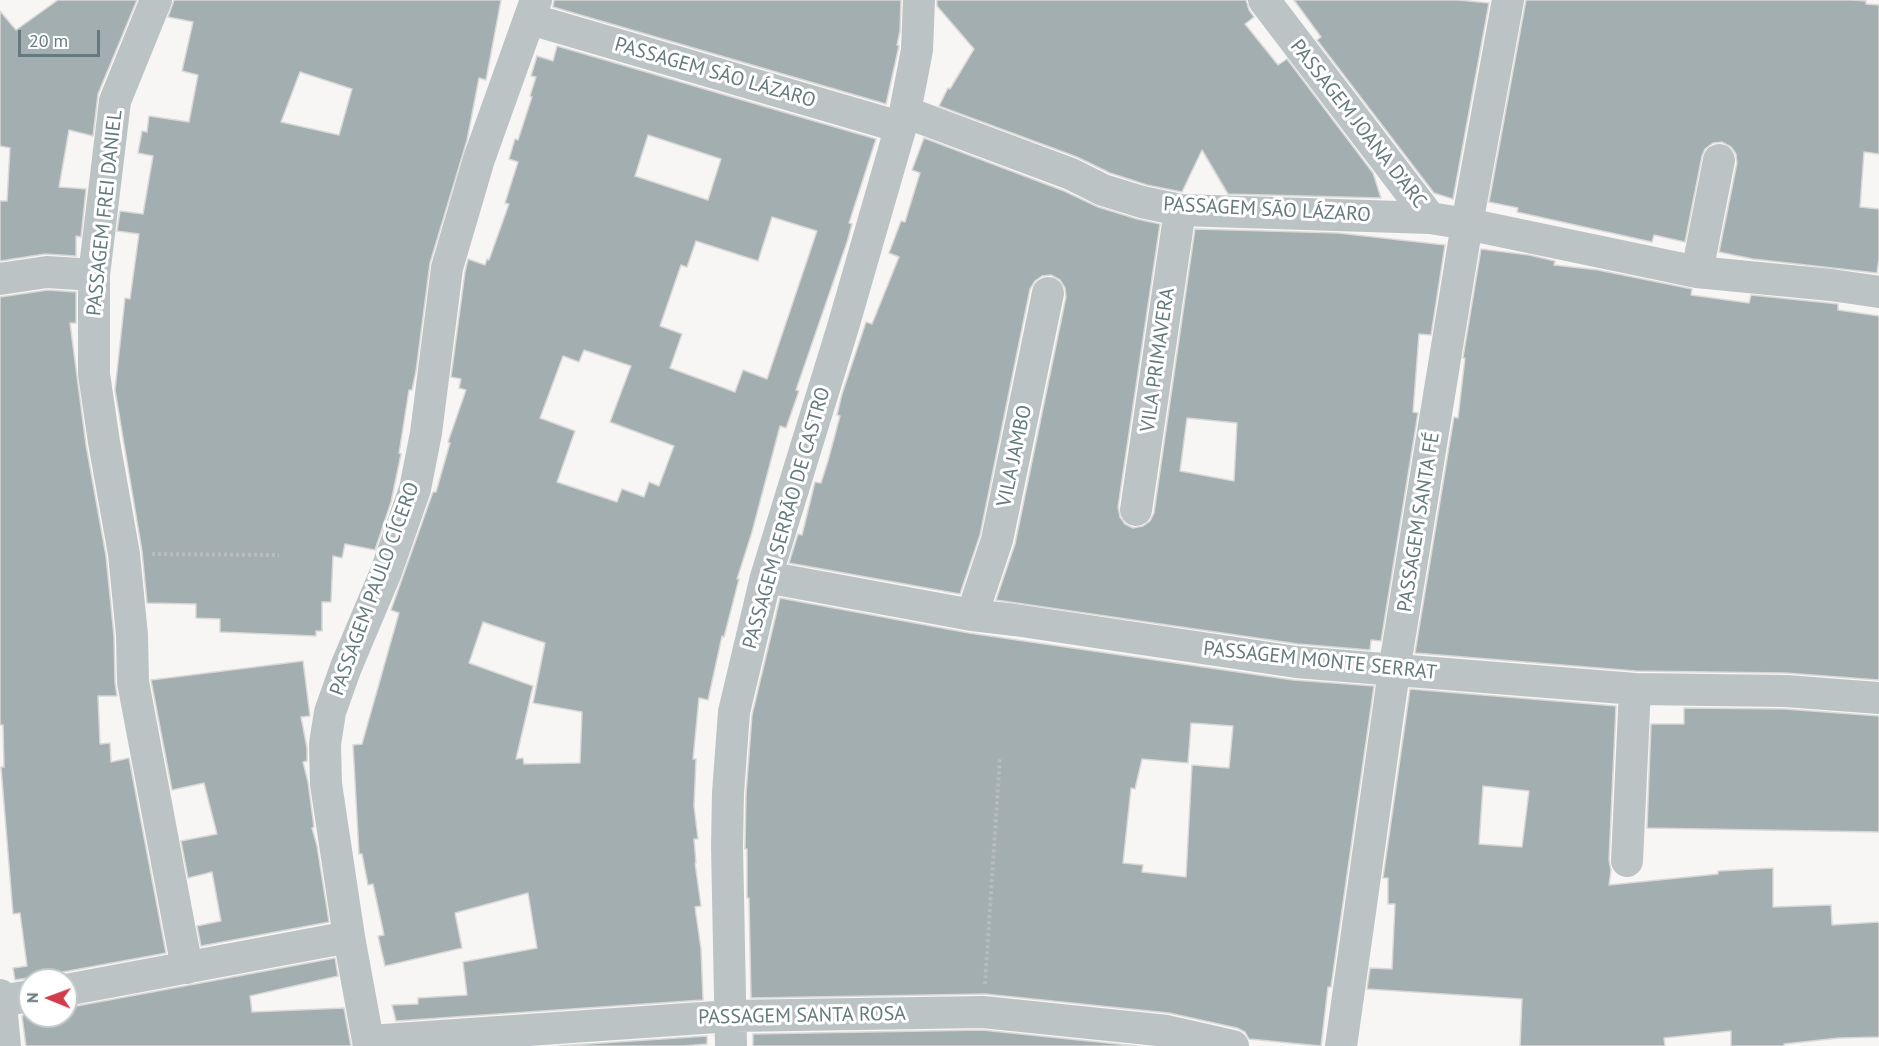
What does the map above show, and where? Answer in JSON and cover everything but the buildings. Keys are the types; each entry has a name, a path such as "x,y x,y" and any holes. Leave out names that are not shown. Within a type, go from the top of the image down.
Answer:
{"street":[{"name":"PASSAGEM FREI DANIEL","path":"156,0 115,101 94,275 94,374 124,554 132,635 133,682 188,968"},
{"name":"PASSAGEM SERRÃO DE CASTRO","path":"731,1031 727,846 730,751 734,712 766,577 843,327 903,119 917,50 919,0"},
{"name":"PASSAGEM JOANA D’ARC","path":"1264,0 1430,218 1467,224"},
{"name":"PASSAGEM SANTA FÉ","path":"1341,1046 1394,671 1467,224 1508,0"},
{"name":"PASSAGEM SÃO LÁZARO","path":"533,9 903,119 1061,170 1103,190 1142,202 1179,210 1430,218"},
{"name":"PASSAGEM PAULO CÍCERO","path":"369,1043 349,937 326,784 325,744 330,712 346,667 386,572 415,489 426,433 447,268 479,159 533,9"},
{"path":"1697,272 1719,160"},
{"name":"VILA PRIMAVERA","path":"1136,510 1179,210"},
{"path":"1467,224 1697,272 1879,292"},
{"path":"0,279 47,272 94,275"},
{"name":"VILA JAMBO","path":"972,615 997,540 1048,293"},
{"name":"PASSAGEM MONTE SERRAT","path":"766,577 972,615 1296,662 1635,689 1786,691 1879,698"},
{"path":"1628,861 1635,689"},
{"path":"78,988 349,937"},
{"path":"0,995 6,1046"},
{"path":"0,1001 18,998"},
{"name":"PASSAGEM SANTA ROSA","path":"369,1043 731,1031 983,1012 1167,1031 1233,1046"}],"path":[{"path":"124,554 279,555"},
{"path":"983,1012 1000,757"}]}
